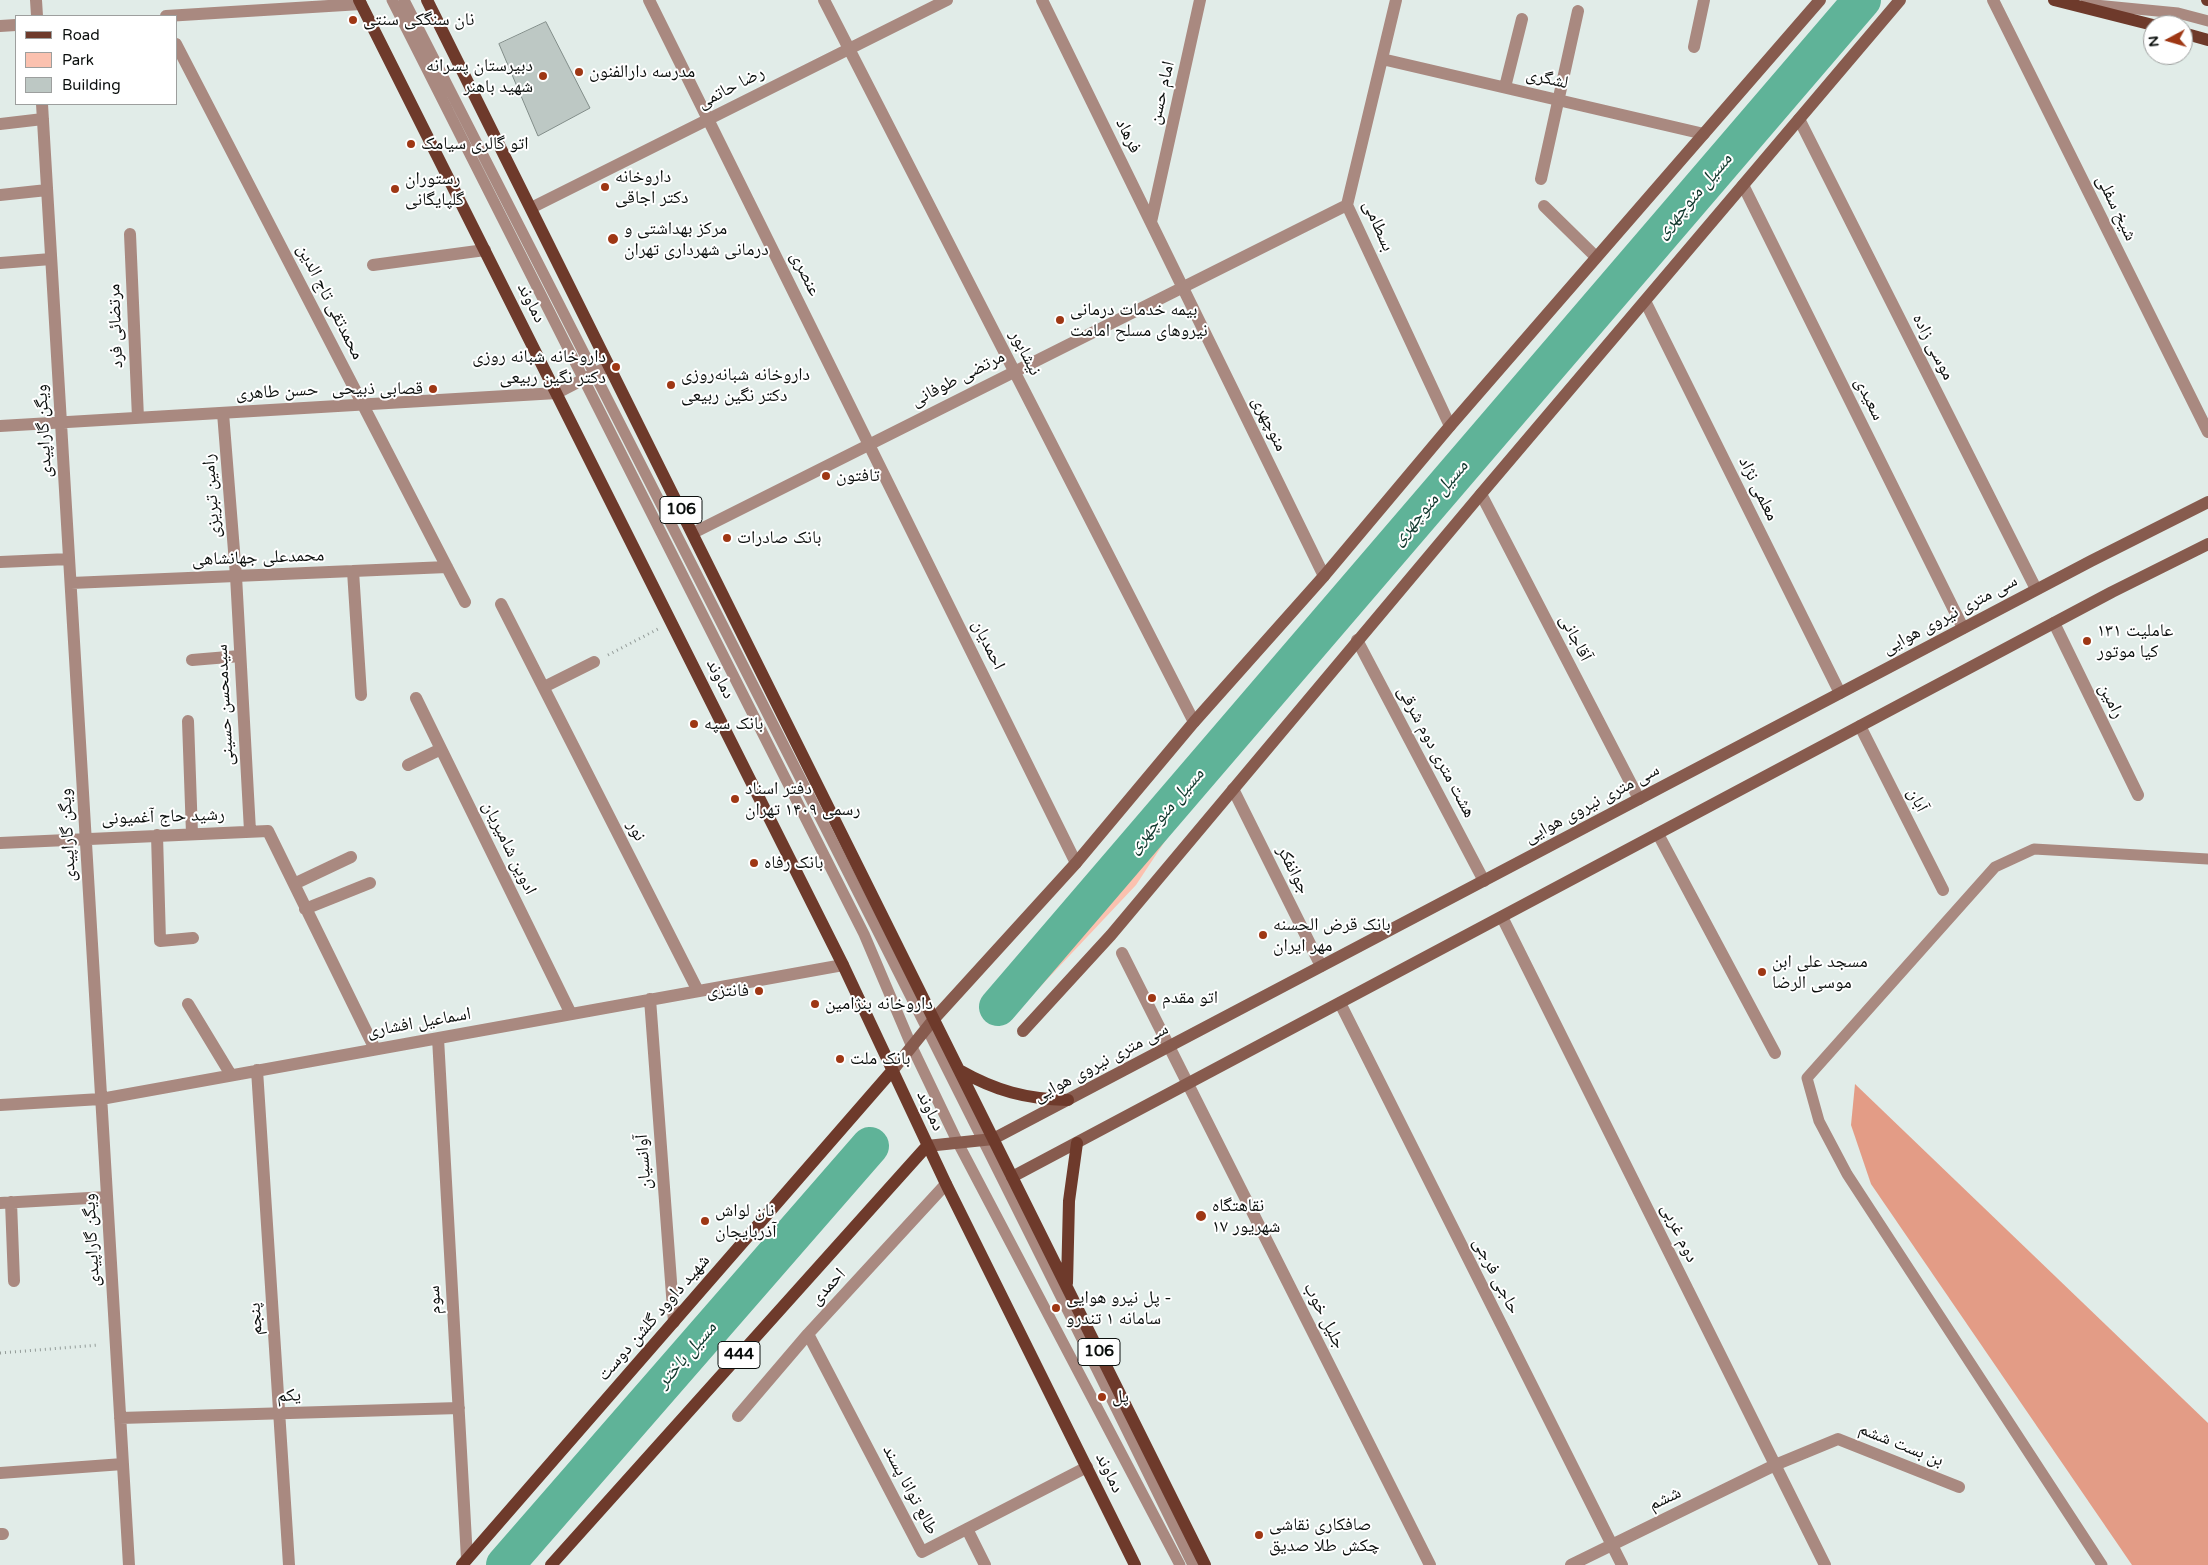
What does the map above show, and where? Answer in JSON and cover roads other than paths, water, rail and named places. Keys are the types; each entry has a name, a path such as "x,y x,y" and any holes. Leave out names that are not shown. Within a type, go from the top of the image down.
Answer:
{"main road":[{"path":"892,1071 931,1024 1076,863 1194,722 1324,576 1450,426 1820,0"},
{"path":"1023,1031 1111,935 1232,789 1900,0"},
{"path":"2057,0 2143,22"},
{"name":"106","path":"430,1 693,533 931,1024 959,1070 988,1140 1012,1177 1205,1565"},
{"name":"دماوند","path":"360,2 844,964 927,1146 1135,1565"},
{"path":"2193,36 2208,40"},
{"name":"سی متری نیروی هوایی","path":"988,1140 1170,1047 2036,589 2208,502"},
{"path":"1012,1177 2054,623 2208,544"},
{"path":"959,1070 987,1085 1011,1093 1037,1099 1068,1100"},
{"name":"شهید داوود گلشن دوست","path":"465,1562 892,1071"},
{"path":"927,1146 988,1140"},
{"path":"1067,1288 1069,1201 1077,1143"},
{"name":"444","path":"551,1565 927,1146"}],"street":[{"path":"36,0 37,15"},
{"name":"عنصری","path":"649,0 869,444"},
{"name":"نیشابور","path":"824,0 1194,722"},
{"name":"رضا حاتمی","path":"531,208 947,0"},
{"name":"فرهاد","path":"1042,0 1182,286"},
{"name":"امام حسن","path":"1150,222 1200,0"},
{"name":"بسطامی","path":"1396,0 1347,205 1450,426"},
{"path":"1694,47 1704,0"},
{"name":"شیخ سفلی","path":"1993,0 2208,432"},
{"path":"178,15 360,2"},
{"path":"1541,179 1578,11"},
{"path":"1505,87 1522,19"},
{"path":"0,26 15,26"},
{"name":"محمدتقی تاج الدین","path":"178,48 466,602"},
{"name":"لشگری","path":"1382,59 1704,134"},
{"name":"ویگن گاراپیدی","path":"42,105 129,1565"},
{"path":"0,124 43,119"},
{"name":"موسی زاده","path":"1799,119 2036,589"},
{"name":"سعیدی","path":"1743,185 1963,628"},
{"path":"0,194 47,190"},
{"name":"مرتضی طوفانی","path":"693,533 1014,370 1347,205"},
{"path":"1544,206 1596,257"},
{"name":"مرتضائی فرد","path":"130,234 138,418"},
{"path":"373,265 485,250"},
{"path":"0,263 51,259"},
{"name":"منوچهری","path":"1182,286 1324,576"},
{"name":"معلمی نژاد","path":"1645,301 1840,693"},
{"path":"557,393 610,366"},
{"name":"حسن طاهری","path":"0,426 557,393"},
{"name":"رامین تبریزی","path":"223,413 236,576"},
{"name":"احمدیان","path":"869,444 1076,863"},
{"name":"آقاجانی","path":"1481,494 1639,799"},
{"path":"0,562 69,559"},
{"name":"محمدعلی جهانشاهی","path":"71,583 447,567"},
{"path":"353,571 361,695"},
{"name":"سیدمحسن حسینی","path":"236,576 250,832"},
{"name":"نور","path":"501,604 698,991"},
{"name":"رامین","path":"2054,623 2138,794"},
{"name":"هشت متری دوم شرقی","path":"1358,640 1484,881"},
{"path":"192,660 240,656"},
{"path":"544,687 594,662"},
{"name":"ادوین شامیریان","path":"416,698 571,1014"},
{"path":"188,721 192,834"},
{"name":"آبان","path":"1860,726 1943,890"},
{"path":"408,765 441,749"},
{"name":"جوانفکر","path":"1232,789 1321,966"},
{"name":"رشید حاج آغمیونی","path":"0,843 268,831 294,884"},
{"path":"1658,834 1775,1053"},
{"path":"157,835 160,941 193,938"},
{"path":"351,856 294,884 375,1049"},
{"path":"305,909 370,883"},
{"name":"دوم غربی","path":"1502,917 1825,1565"},
{"name":"جلیل خوب","path":"1122,953 1430,1565"},
{"name":"اسماعیل افشاری","path":"0,1105 101,1099 844,964"},
{"name":"آوانسیان","path":"650,999 674,1322"},
{"name":"حاجی فرجی","path":"1340,1003 1622,1565"},
{"path":"188,1004 231,1075"},
{"name":"سوم","path":"438,1038 459,1408 465,1562"},
{"name":"پنجم","path":"258,1070 290,1565"},
{"name":"احمدی","path":"738,1416 808,1334 946,1184"},
{"path":"14,1281 6,1202 107,1196"},
{"name":"طالع توانا پسند","path":"808,1334 922,1552 1087,1467"},
{"name":"یکم","path":"120,1418 459,1408"},
{"name":"بن بست ششم","path":"1774,1465 1838,1439 1960,1487"},
{"path":"0,1473 123,1464"},
{"name":"ششم","path":"1571,1565 1774,1465"},
{"path":"967,1528 984,1565"}],"lane":[{"path":"392,0 864,934 912,1046 958,1143 1180,1565"},
{"path":"404,0 931,1024 1193,1565"},
{"path":"2057,0 2178,13 2208,21"},
{"path":"2102,1565 1847,1174 1819,1121 1807,1078 1995,867 2034,850 2208,859"}],"waterway":[{"name":"مسیل منوچهری","path":"998,1007 1862,0"},
{"name":"مسیل باختر","path":"505,1565 870,1146"}],"place":[{"name":"نان سنگکی سنتی","path":"353,20"},
{"name":"مدرسه دارالفنون","path":"579,72"},
{"name":"دبیرستان پسرانه شهید باهنر","path":"543,76"},
{"name":"اتو گالری سیامک","path":"411,144"},
{"name":"داروخانه دکتر اجاقی","path":"605,187"},
{"name":"رستوران گلپایگانی","path":"395,189"},
{"name":"مرکز بهداشتی و درمانی شهرداری تهران","path":"613,239"},
{"name":"بیمه خدمات درمانی نیروهای مسلح امامت","path":"1060,320"},
{"name":"داروخانه شبانه روزی دکتر نگین ربیعی","path":"616,367"},
{"name":"داروخانه شبانه‌روزی دکتر نگین ربیعی","path":"671,385"},
{"name":"قصابی ذبیحی","path":"433,389"},
{"name":"تافتون","path":"826,476"},
{"name":"بانک صادرات","path":"727,538"},
{"name":"عاملیت ۱۳۱ کیا موتور","path":"2087,641"},
{"name":"بانک سپه","path":"694,724"},
{"name":"دفتر اسناد رسمی ۱۴۰۹ تهران","path":"735,799"},
{"name":"بانک رفاه","path":"754,863"},
{"name":"بانک قرض الحسنه مهر ایران","path":"1263,935"},
{"name":"مسجد علی ابن موسی الرضا","path":"1762,972"},
{"name":"فانتزی","path":"759,991"},
{"name":"اتو مقدم","path":"1152,998"},
{"name":"داروخانه بنژامین","path":"815,1004"},
{"name":"بانک ملت","path":"840,1059"},
{"name":"نقاهتگاه ۱۷ شهریور","path":"1201,1216"},
{"name":"نان لواش آذربایجان","path":"705,1221"},
{"name":"پل نیرو هوایی - سامانه ۱ تندرو","path":"1056,1308"},
{"name":"پل","path":"1102,1397"},
{"name":"صافکاری نقاشی چکش طلا صدیق","path":"1259,1535"}]}
